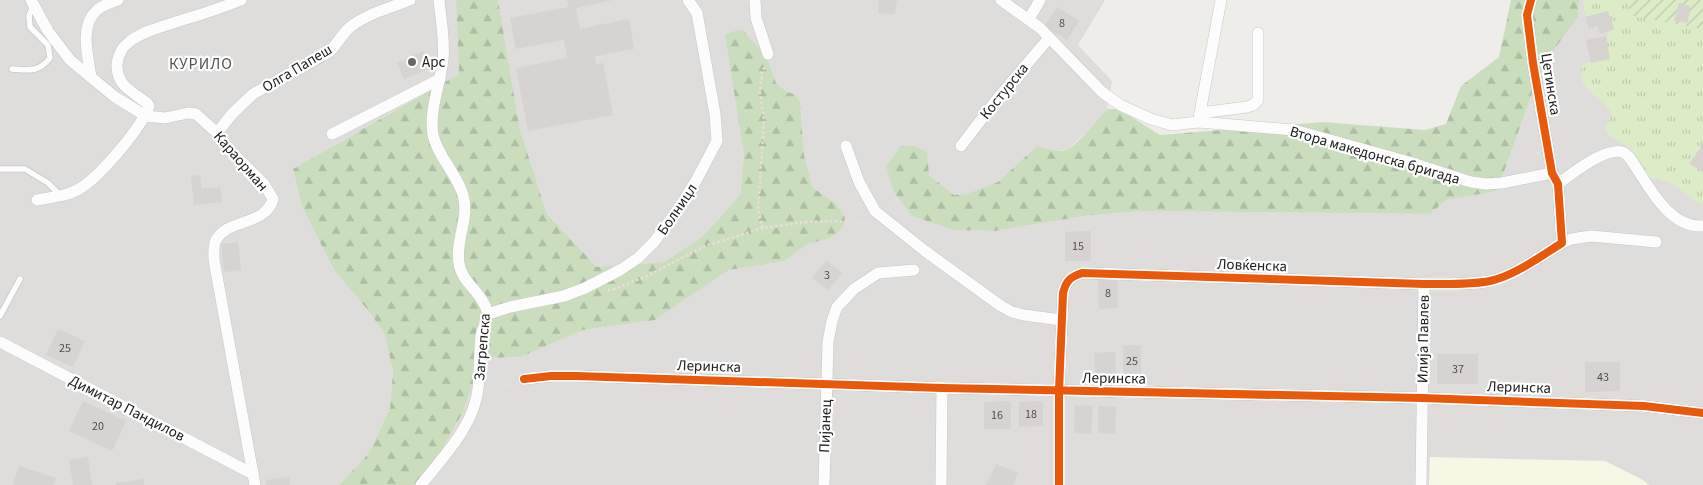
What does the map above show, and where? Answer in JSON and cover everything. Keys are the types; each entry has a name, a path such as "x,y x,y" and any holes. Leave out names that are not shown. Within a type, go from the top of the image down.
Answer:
{"street":[{"path":"91,77 86,36 88,24 98,8 118,0"},
{"path":"37,200 61,196 82,188 110,161 146,116 149,106 147,103 124,85 118,75 118,58 121,50 128,42 147,32 242,0"},
{"name":"Олга Папеш","path":"217,133 232,114 252,94 329,52 337,45 348,29 362,19 410,0"},
{"name":"Загрепска","path":"421,485 460,433 473,410 478,390 481,334 488,314 484,301 462,274 458,258 465,212 464,197 436,146 433,134 432,115 443,58 439,0"},
{"name":"Болницл","path":"488,314 564,296 585,288 620,270 638,258 654,242 696,181 717,141 715,114 698,13 688,0"},
{"path":"755,0 756,18 768,54"},
{"name":"Втора македонска бригада","path":"1001,0 1030,19 1102,92 1120,105 1151,119 1172,125 1199,118 1294,130 1409,162 1471,182 1486,184 1502,183 1552,173"},
{"path":"1030,19 1040,0"},
{"path":"1221,0 1199,118 1254,106 1258,100 1258,33"},
{"name":"Цетинска","path":"1531,0 1527,15 1552,173"},
{"name":"Караорман","path":"32,2 48,31 70,60 115,97 146,116 165,118 188,113 196,114 217,133 227,147 264,184 273,199 271,205 260,216 222,233 216,240 214,247 214,260 254,479"},
{"name":"Костурска","path":"961,146 997,99 1049,38"},
{"path":"332,134 440,79"},
{"path":"846,146 859,182 875,211 891,224 1001,306 1012,312 1024,315 1061,320"},
{"path":"1558,184 1575,171 1604,154 1615,151 1622,152 1632,160 1658,201 1683,222 1703,226"},
{"path":"1552,173 1558,184 1571,239 1590,236 1656,242"},
{"name":"Ловќенска","path":"1059,485 1062,293 1066,282 1073,276 1082,274 1461,284 1492,281 1535,260 1571,239"},
{"name":"Пијанец","path":"824,485 828,342 837,307 854,289 878,273 914,270"},
{"name":"Илија Павлев","path":"1421,485 1424,284"},
{"name":"Димитар Пандилов","path":"0,342 254,479"},
{"name":"Леринска","path":"524,380 551,376 576,376 942,388 1422,398 1635,406 1703,413"},
{"path":"941,485 942,388"}],"lane":[{"path":"12,69 30,71 36,69 50,58 48,45 30,27 29,16 32,2"},
{"path":"0,169 26,169 48,183 61,196"},
{"path":"0,316 20,280"}],"path":[{"path":"764,228 758,210 764,121 760,92 762,72 767,63 768,54"},
{"path":"585,288 612,290 647,276 705,246 764,228 822,221 891,224"},
{"path":"478,390 499,388 524,380"}],"shaded area":[{"path":"0,0 456,0 459,74 293,169 302,207 334,270 371,314 385,335 393,372 390,408 369,453 339,485 0,485"},
{"path":"498,0 1105,0 1078,45 1112,81 1107,109 1094,126 1068,149 1054,152 1037,146 998,182 966,194 954,195 929,175 914,146 954,230 995,231 1084,216 1141,211 1430,214 1446,200 1497,191 1542,66 1578,17 1579,0 1703,0 1703,485 416,485 440,453 463,412 476,374 486,358 521,357 583,330 655,320 729,270 785,261 808,244 831,238 843,228 845,218 837,204 813,188 804,155 800,101 794,94 787,92 776,83 768,59 739,115 744,155 740,195 703,236 664,262 597,267 547,214 520,131"},
{"path":"715,22 728,96 716,98 703,24"},
{"path":"688,108 693,139 670,190 554,212 538,136"},
{"path":"1430,457 1605,461 1643,480 1649,485 1429,485"}],"green space":[{"path":"456,0 498,0 520,130 547,214 597,267 664,262 703,236 740,195 744,155 725,34 742,29 768,59 776,83 787,92 794,94 800,101 804,155 813,188 837,204 845,218 843,228 831,238 808,244 785,261 729,270 655,320 583,330 521,357 486,358 476,374 463,412 440,453 416,485 339,485 369,453 390,408 393,372 385,335 371,314 334,270 302,207 293,169 459,74"},
{"path":"1511,0 1579,0 1578,17 1542,66 1497,191 1446,200 1430,214 1141,211 1084,216 995,231 954,230 912,216 894,192 886,166 901,146 914,146 927,152 929,175 954,195 966,194 998,182 1037,146 1056,151 1068,149 1083,137 1107,109 1119,109 1160,135 1323,122 1425,130 1446,124 1461,86 1499,57"},
{"path":"1583,0 1630,0 1628,15 1703,29 1703,144 1689,164 1703,171 1703,204 1671,183 1647,176 1641,162 1634,154 1607,134 1605,127 1612,115 1603,102 1586,87 1582,81 1581,73 1583,64 1610,59 1606,36 1614,29 1608,11 1585,17"},
{"path":"1630,0 1703,0 1703,29 1628,15"}],"building":[{"path":"567,0 613,0 576,8 580,29 629,19 634,49 595,56 596,64 603,63 613,115 528,131 516,68 567,58 564,40 516,49 510,18 569,7"},
{"path":"879,0 897,0 895,14 878,13"},
{"path":"1679,3 1690,6 1688,23 1674,21"},
{"path":"1057,7 1079,21 1067,40 1044,26"},
{"path":"1608,11 1614,29 1600,34 1597,26 1589,29 1585,17"},
{"path":"1606,36 1610,59 1591,63 1586,40"},
{"path":"423,51 430,68 404,79 397,63"},
{"path":"1703,144 1703,171 1689,164"},
{"path":"200,175 202,189 220,187 222,202 194,205 191,176"},
{"path":"1091,231 1091,261 1065,261 1065,232"},
{"path":"238,242 241,270 224,272 221,244"},
{"path":"826,260 842,273 828,290 812,278"},
{"path":"1098,278 1117,278 1118,308 1099,309"},
{"path":"58,329 85,341 73,367 46,355"},
{"path":"1123,345 1141,345 1141,376 1123,376"},
{"path":"1115,352 1116,375 1095,376 1094,353"},
{"path":"1437,354 1478,354 1478,384 1437,384"},
{"path":"1585,362 1620,362 1620,391 1585,392"},
{"path":"83,401 126,421 112,451 69,431"},
{"path":"1011,401 1011,429 984,429 984,402"},
{"path":"1043,401 1043,426 1019,427 1019,402"},
{"path":"1075,405 1093,406 1091,434 1074,433"},
{"path":"1098,406 1116,407 1115,434 1098,433"},
{"path":"88,457 92,485 73,485 69,460"},
{"path":"996,464 1018,473 1013,485 986,485"},
{"path":"19,466 56,478 53,485 13,485"},
{"path":"289,477 290,485 266,485 266,480"},
{"path":"144,479 144,485 116,485 116,483"}],"cycle path":[{"path":"1059,485 1059,391 1063,293 1067,282 1074,276 1082,273 1424,284 1474,283 1490,281 1508,275 1562,243 1558,184 1552,173 1533,63 1527,15 1531,0"},
{"path":"524,379 576,376 942,388 1422,398 1644,406 1703,413"}],"place":[{"name":"Арс","path":"412,62"}],"district":[{"name":"КУРИЛО","path":"201,63"}]}
